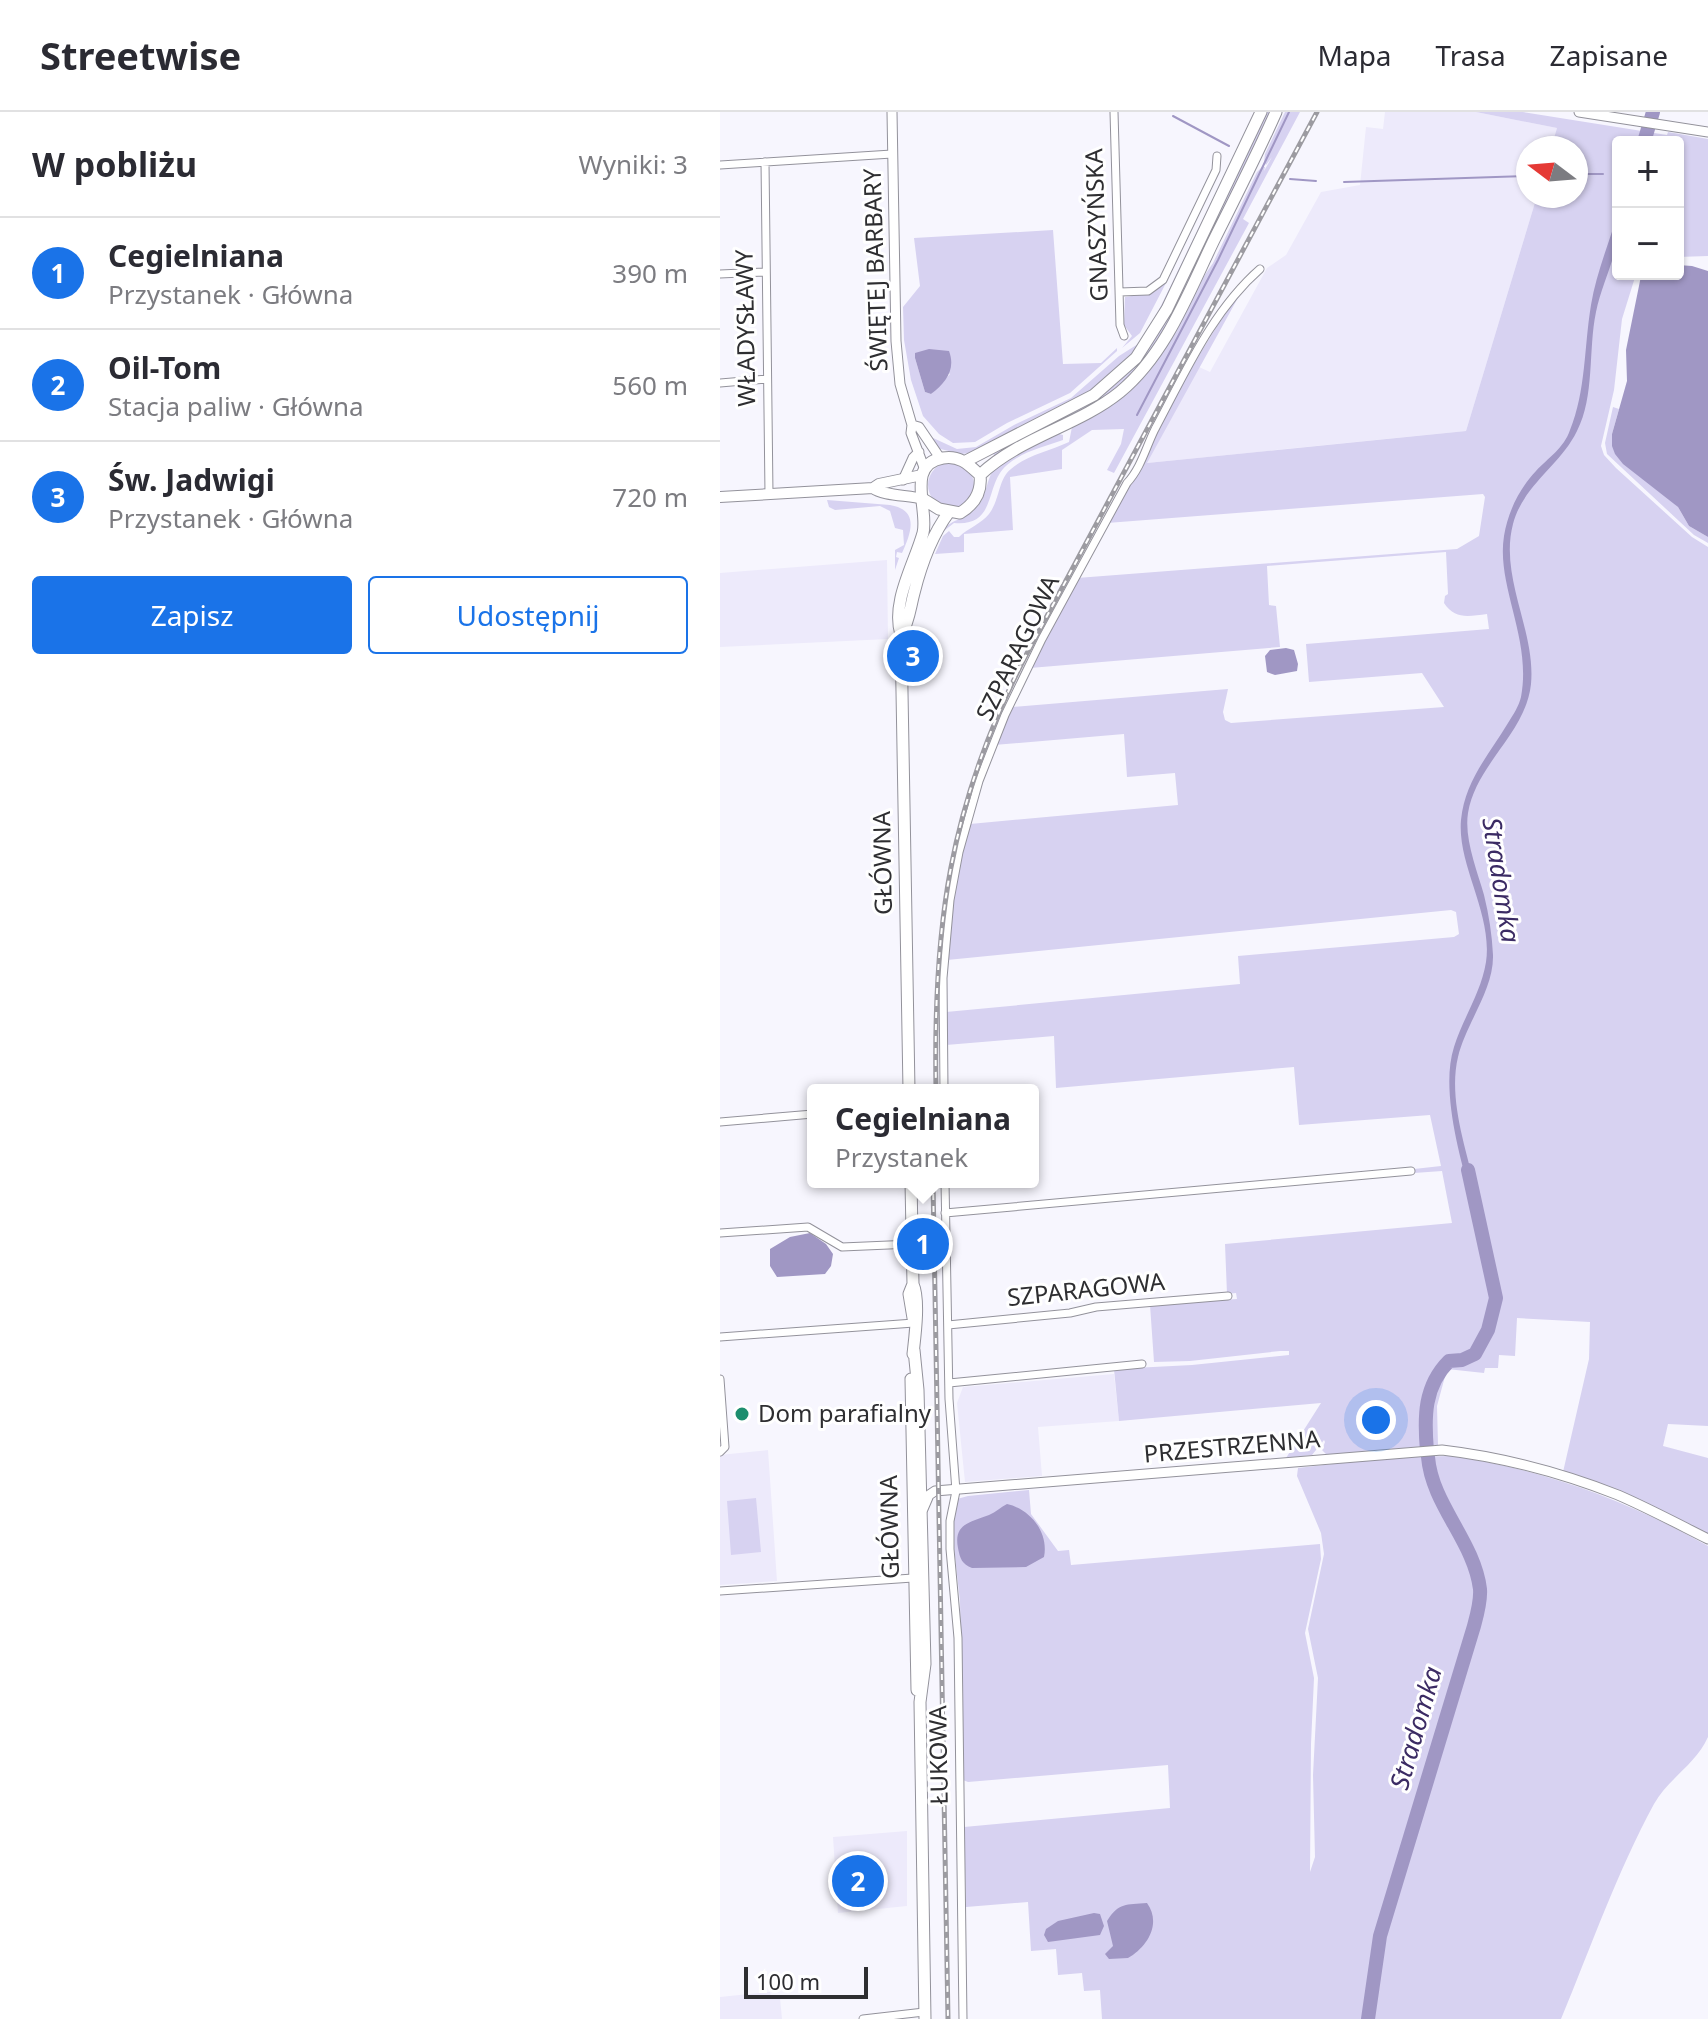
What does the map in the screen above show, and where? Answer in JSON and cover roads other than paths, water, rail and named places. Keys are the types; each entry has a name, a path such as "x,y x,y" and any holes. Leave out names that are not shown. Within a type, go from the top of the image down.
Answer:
{"main road":[{"path":"720,497 873,488 903,480 923,472 940,458 966,461 1094,395 1136,358 1167,309 1261,112"},
{"path":"873,488 879,493 923,499 949,512 960,513 971,506 978,495 980,475 993,463 1109,400 1129,384 1148,364 1178,314 1276,112"},
{"path":"966,461 980,475"},
{"path":"923,472 923,499"},
{"name":"GŁÓWNA","path":"909,1084 901,635 898,625 903,593 924,530 923,499"},
{"name":"GŁÓWNA","path":"901,635 907,625 920,574 938,527 949,512"},
{"name":"GŁÓWNA","path":"911,1188 913,1284 909,1297 914,1323 911,1393 913,1578 915,1680 920,1702"},
{"name":"GŁÓWNA","path":"914,1350 918,1390 925,1664 920,1702 925,2017"}],"street":[{"name":"ŚWIĘTEJ BARBARY","path":"892,112 896,341 900,384 923,472"},
{"name":"GNASZYŃSKA","path":"1114,112 1120,325 1124,336"},
{"path":"1579,112 1708,132"},
{"path":"720,165 892,154"},
{"path":"1120,292 1148,291 1163,280 1216,170 1217,156"},
{"name":"WŁADYSŁAWY","path":"765,162 769,494"},
{"name":"SZPARAGOWA","path":"944,1084 943,978 950,900 959,852 984,766 1042,639 1127,483 1136,473 1145,449 1199,348 1241,285 1260,269"},
{"path":"720,274 765,272"},
{"path":"720,383 767,379"},
{"name":"ŚWIĘTEJ BARBARY","path":"912,425 919,427 940,458"},
{"path":"903,480 919,452"},
{"path":"720,1122 807,1115"},
{"path":"945,1213 1411,1171"},
{"path":"945,1188 949,1383 956,1491"},
{"path":"720,1233 808,1227 842,1247 912,1244"},
{"name":"SZPARAGOWA","path":"948,1325 1070,1313 1096,1307 1228,1296"},
{"path":"720,1337 914,1323"},
{"path":"949,1383 1142,1364"},
{"path":"720,1379 725,1447 720,1452"},
{"name":"PRZESTRZENNA","path":"935,1491 1442,1450 1499,1459 1577,1480 1620,1496 1708,1539"},
{"path":"920,1469 935,1491 926,1501 921,1516"},
{"name":"ŁUKOWA","path":"956,1491 950,1521 950,1549 958,1638 963,2019"},
{"path":"720,1591 913,1578"},
{"path":"863,2019 925,2017"}],"waterway":[{"path":"1137,415 1218,260 1289,112"},
{"name":"Stradomka","path":"1646,136 1653,112"},
{"path":"1173,116 1229,146"},
{"path":"1588,174 1603,174"},
{"path":"1344,182 1516,176"},
{"path":"1290,179 1316,181"},
{"name":"Stradomka","path":"1427,1451 1426,1414 1430,1391 1449,1361 1462,1360 1475,1354 1488,1330 1496,1298 1468,1170"},
{"name":"Stradomka","path":"1368,2019 1380,1936 1480,1598 1470,1555 1437,1491 1428,1457"}],"railway":[{"path":"936,1084 938,974 943,921 962,817 978,766 1024,659 1317,112"},
{"path":"933,1188 948,2019"}],"place":[{"name":"Św. Jadwigi","path":"913,656"},
{"name":"Cegielniana","path":"923,1244"},
{"name":"Dom parafialny","path":"742,1414"},
{"name":"Oil-Tom","path":"858,1881"}]}
